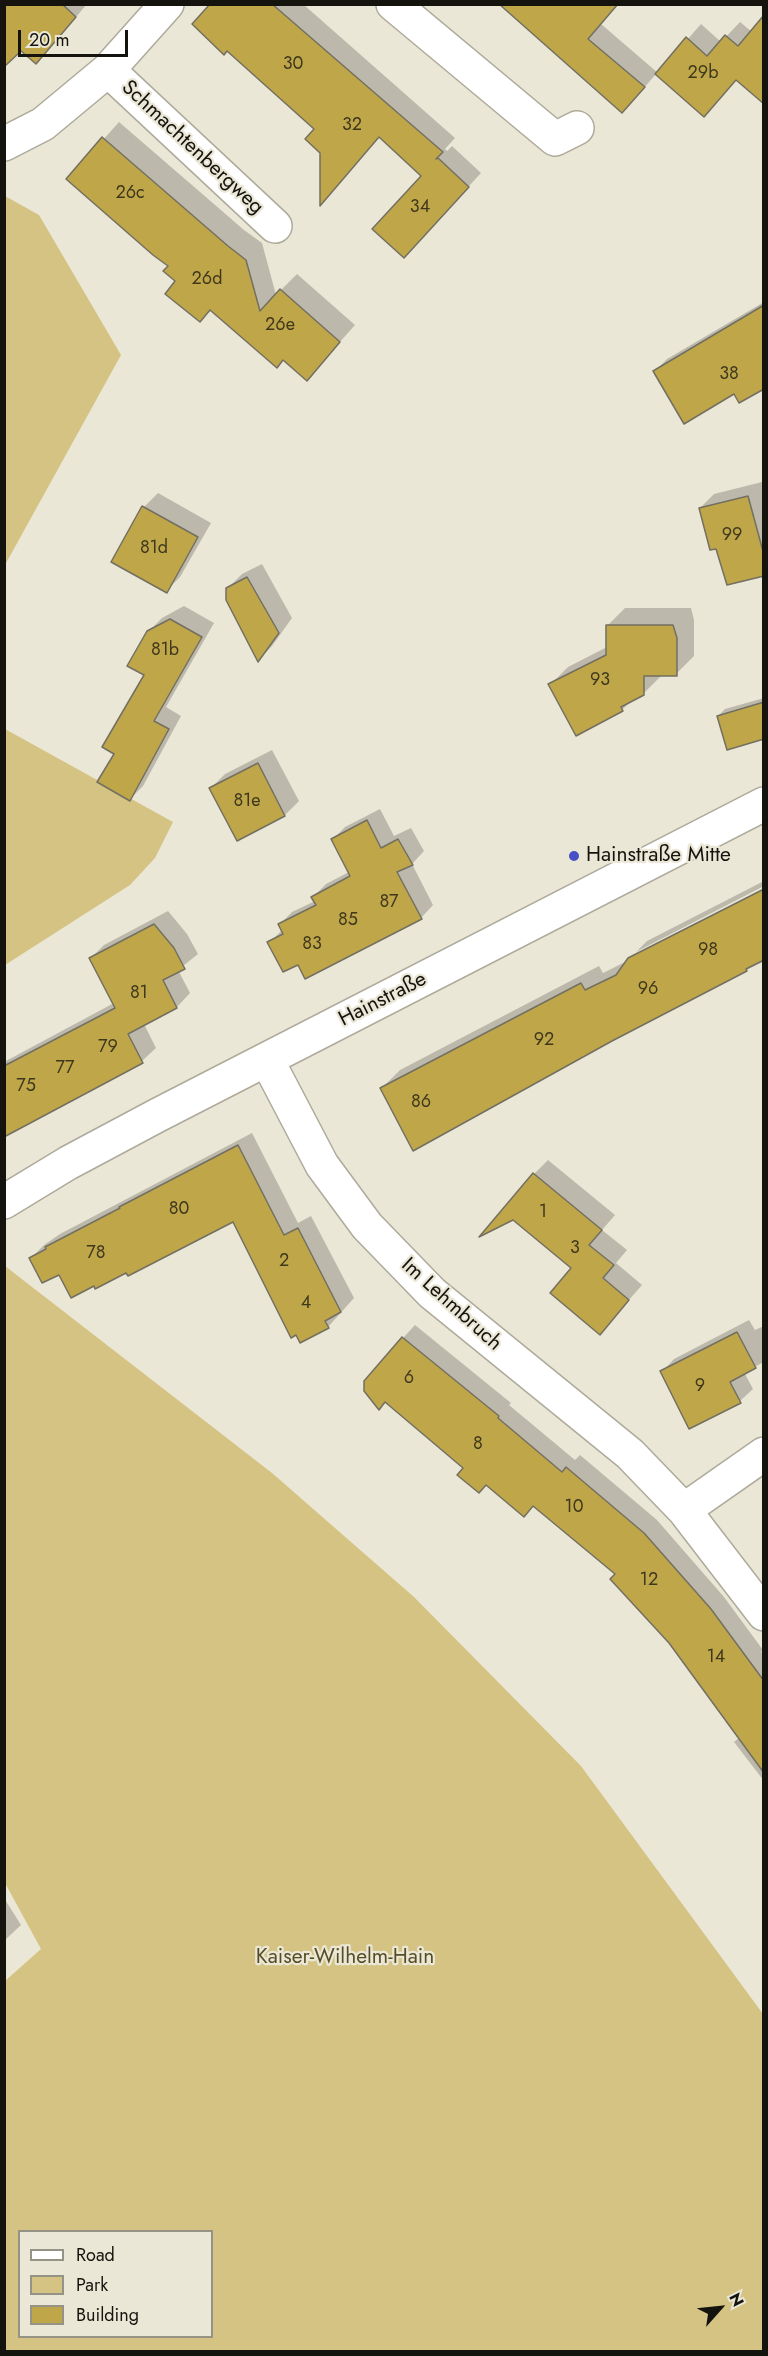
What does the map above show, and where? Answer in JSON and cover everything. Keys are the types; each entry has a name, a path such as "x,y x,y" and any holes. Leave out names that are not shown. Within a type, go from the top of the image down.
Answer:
{"street":[{"name":"Schmachtenbergweg","path":"4,144 42,124 108,70 167,4"},
{"path":"393,4 555,139 577,128"},
{"name":"Schmachtenbergweg","path":"108,70 276,226"},
{"name":"Hainstraße","path":"4,1202 68,1163 764,804"},
{"name":"Im Lehmbruch","path":"267,1060 322,1165 367,1226 432,1293 630,1454 684,1510 764,1614"},
{"path":"684,1510 764,1454"}],"green space":[{"path":"5,196 39,215 121,355 5,565"},
{"path":"5,729 173,822 155,858 130,885 5,965"},
{"name":"Kaiser-Wilhelm-Hain","path":"5,1266 272,1473 414,1597 581,1766 763,2014 763,2351 5,2351 5,1981 41,1949 5,1883"}],"building":[{"path":"4,4 62,4 76,17 36,64 21,51 4,67"},
{"path":"210,4 272,4 443,152 436,159 438,158 469,187 404,258 372,229 421,176 379,137 320,206 320,153 305,139 314,129 227,51 224,55 192,24"},
{"path":"499,4 618,4 588,39 645,87 622,113"},
{"path":"764,15 764,104 736,80 704,117 655,74 686,37 707,56 725,35 738,46"},
{"path":"102,137 246,260 260,311 280,289 340,342 307,381 283,360 277,368 210,310 200,322 165,294 175,281 163,271 168,266 66,179"},
{"path":"764,305 764,389 739,403 734,394 684,424 653,371"},
{"path":"748,496 764,555 764,576 727,585 716,549 710,550 699,508"},
{"path":"142,506 198,537 167,593 111,562"},
{"path":"247,577 279,633 258,662 226,600 226,588"},
{"path":"170,619 202,637 154,721 169,729 130,801 97,782 114,754 102,747 144,675 127,666 147,631"},
{"path":"606,625 673,625 677,638 677,676 644,676 644,695 621,707 623,711 576,736 548,684 606,655"},
{"path":"764,702 764,739 727,750 717,716"},
{"path":"258,763 285,816 237,841 209,788"},
{"path":"367,820 381,848 398,839 413,865 397,872 422,919 305,979 298,965 283,972 267,942 283,934 278,924 316,905 311,897 350,876 331,839"},
{"path":"764,889 764,960 413,1151 380,1088 581,983 585,990 616,975 628,958"},
{"path":"154,924 174,948 185,969 163,980 177,1008 128,1034 143,1063 4,1137 4,1066 115,1008 89,958"},
{"path":"238,1145 284,1235 298,1228 341,1312 325,1321 329,1328 300,1343 296,1335 291,1338 233,1222 128,1276 126,1273 71,1298 59,1275 42,1283 29,1258 46,1249 45,1247"},
{"path":"533,1173 602,1230 589,1245 614,1265 603,1278 629,1300 600,1335 550,1293 571,1268 513,1220 479,1237"},
{"path":"737,1332 756,1368 730,1382 741,1403 689,1429 660,1371"},
{"path":"402,1337 499,1416 498,1418 562,1472 566,1467 644,1533 711,1609 764,1681 764,1773 669,1643 610,1579 615,1574 533,1506 524,1517 486,1485 479,1493 457,1475 463,1468 385,1402 379,1410 364,1391 364,1381"}],"place":[{"name":"Hainstraße Mitte","path":"574,856"}]}
